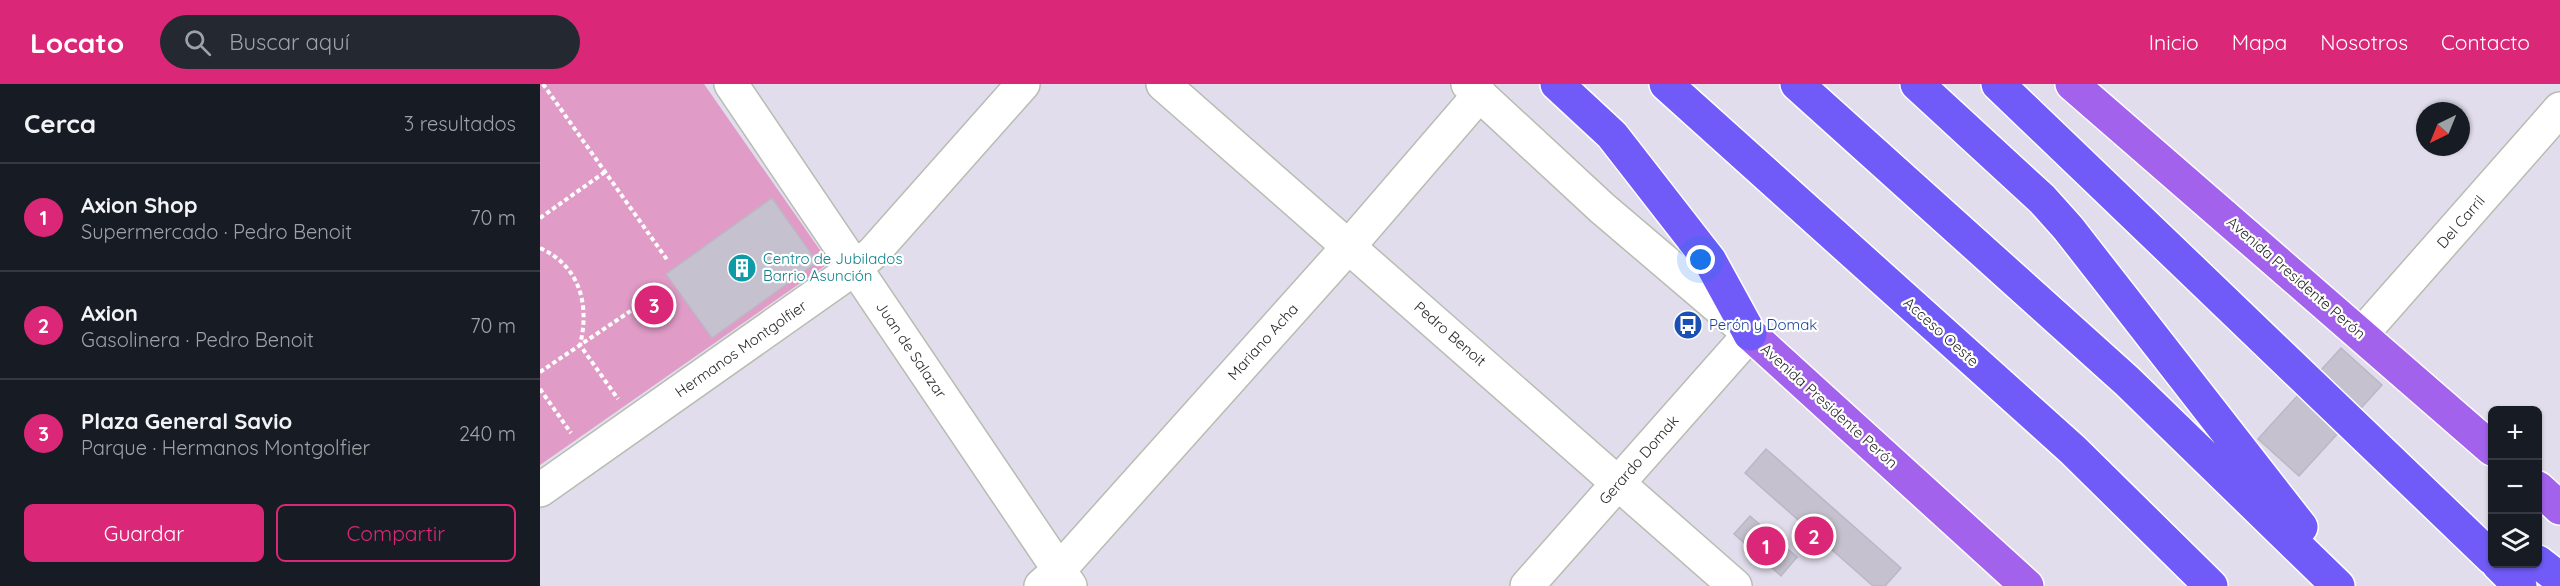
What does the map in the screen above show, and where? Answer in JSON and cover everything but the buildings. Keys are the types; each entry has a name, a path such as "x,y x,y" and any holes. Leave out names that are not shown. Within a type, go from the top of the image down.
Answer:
{"highway":[{"path":"1557,84 1612,135 1703,252 1750,334"},
{"name":"Acceso Oeste","path":"1666,84 2073,450 2211,586"},
{"path":"1797,84 2127,381 2338,586"},
{"path":"1917,84 2042,199 2068,228 2346,586"},
{"path":"1998,84 2488,553"},
{"path":"2328,400 2488,523"},
{"path":"2542,565 2560,579"},
{"path":"2502,568 2520,586"}],"main road":[{"name":"Avenida Presidente Perón","path":"2072,84 2488,445"},
{"name":"Avenida Presidente Perón","path":"1750,334 2027,586"},
{"path":"2542,491 2560,507"}],"street":[{"name":"Juan de Salazar","path":"731,84 855,268 1057,581"},
{"name":"Hermanos Montgolfier","path":"540,490 855,268 874,252 1023,84"},
{"name":"Pedro Benoit","path":"1163,84 1735,586"},
{"name":"Mariano Acha","path":"1057,581 1349,246 1474,89"},
{"name":"Avenida Presidente Perón","path":"1474,89 1602,208 1750,334"},
{"name":"Del Carril","path":"2361,335 2560,109"},
{"name":"Gerardo Domak","path":"1527,586 1750,334"}],"path":[{"path":"543,84 668,261"},
{"path":"540,218 605,172"},
{"path":"540,248 573,273 581,290 584,328 580,345 635,423"},
{"path":"540,372 638,306"},
{"path":"540,389 588,456"}],"shaded area":[{"path":"540,84 704,84 829,263 540,465"}],"place":[{"name":"Centro de Jubilados Barrio Asunción","path":"742,268"},
{"name":"Plaza General Savio","path":"654,305"},
{"name":"Perón y Domak","path":"1688,325"},
{"name":"Axion","path":"1814,536"},
{"name":"Axion Shop","path":"1766,546"}]}
